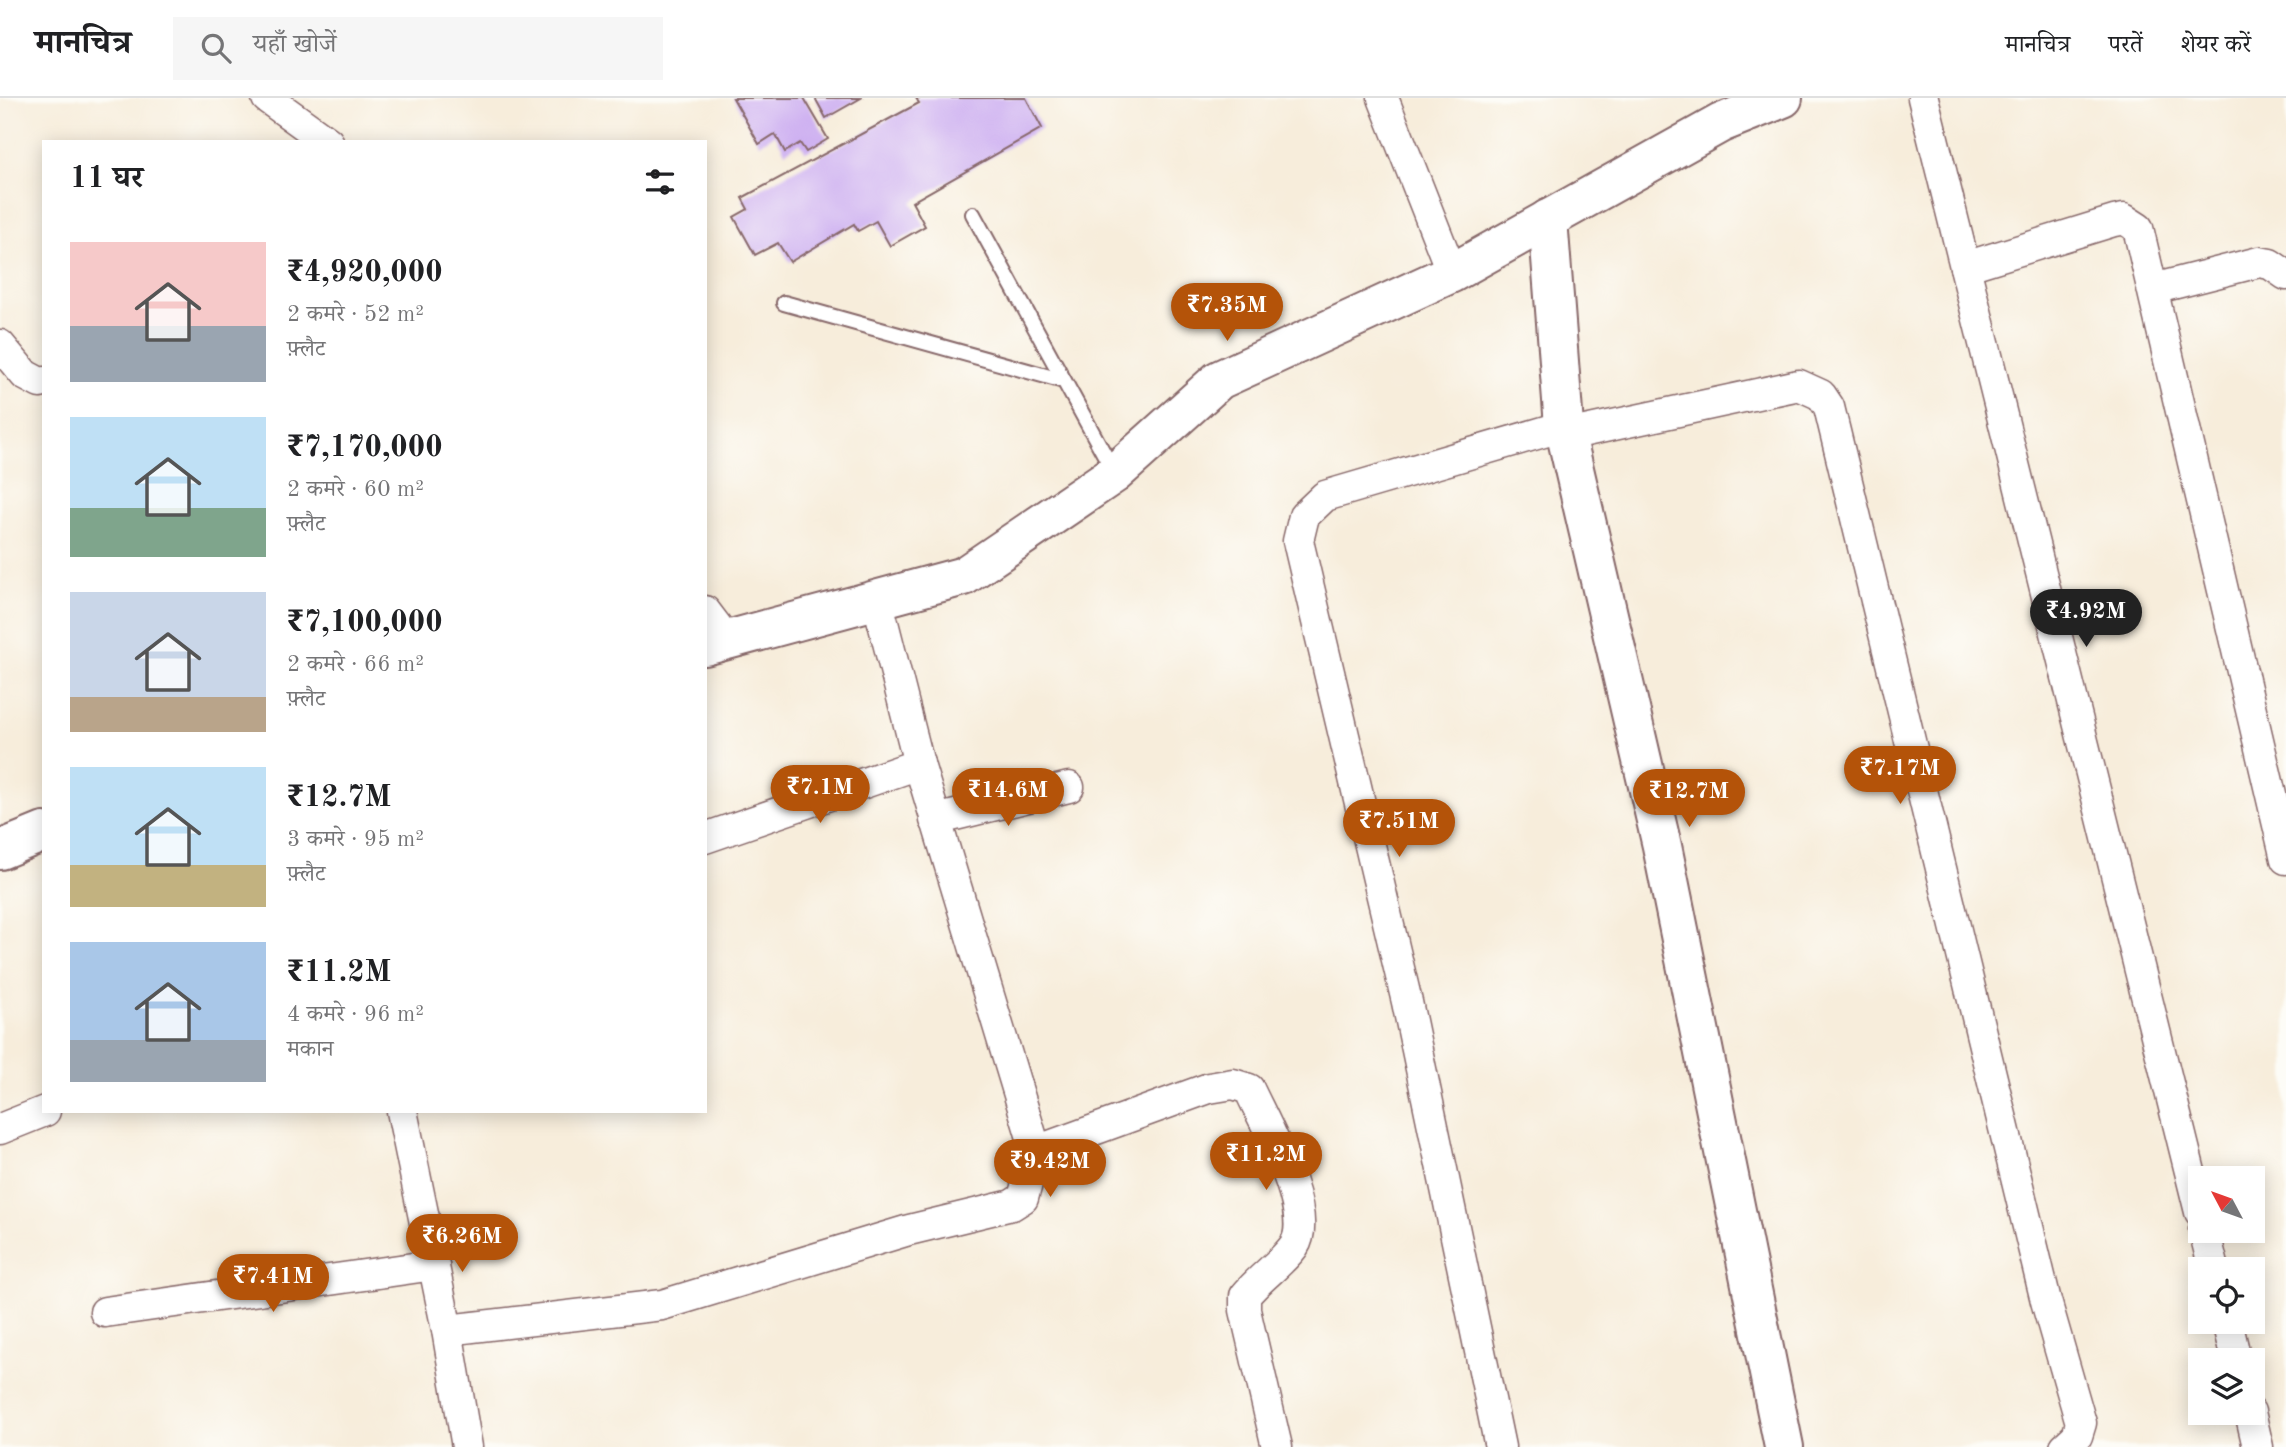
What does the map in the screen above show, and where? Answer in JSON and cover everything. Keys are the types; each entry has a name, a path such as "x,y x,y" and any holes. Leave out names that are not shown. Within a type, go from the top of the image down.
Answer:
{"street":[{"path":"267,98 325,140"},
{"path":"1383,98 1452,272"},
{"path":"713,633 877,600 964,576 1114,474 1219,380 1452,272 1721,124 1783,98"},
{"path":"1923,98 2189,1166"},
{"path":"1548,219 1565,430 1662,846 1784,1447"},
{"path":"1965,267 2124,219 2138,228 2286,859"},
{"path":"2154,289 2259,262 2270,264 2286,275"},
{"path":"0,345 24,375 42,382"},
{"path":"1500,1447 1406,1002 1298,541 1304,516 1325,496 1565,430 1799,385 1821,395 1829,407 2046,1301 2081,1423 2077,1436 2065,1447"},
{"path":"447,1330 662,1305 909,1230 1012,1205 1023,1198 1036,1151 935,820 877,600"},
{"path":"707,837 919,764"},
{"path":"935,820 1069,787"},
{"path":"0,850 42,833"},
{"path":"1036,1151 1209,1088 1233,1084 1249,1090 1288,1173 1300,1230 1294,1246 1245,1296 1245,1310 1277,1447"},
{"path":"0,1129 42,1112"},
{"path":"402,1113 447,1330 467,1447"},
{"path":"105,1312 434,1265"},
{"path":"2253,1425 2258,1447"}],"lane":[{"path":"973,214 1114,474"},
{"path":"784,303 1064,381"}],"building":[{"path":"733,98 804,98 828,139 806,152 800,143 785,152 775,134 759,144"},
{"path":"815,98 861,98 826,118"},
{"path":"916,98 1026,98 1042,128 912,202 925,226 890,246 876,221 858,231 854,224 790,262 778,243 755,255 734,217 748,209 742,198 919,103"}]}
